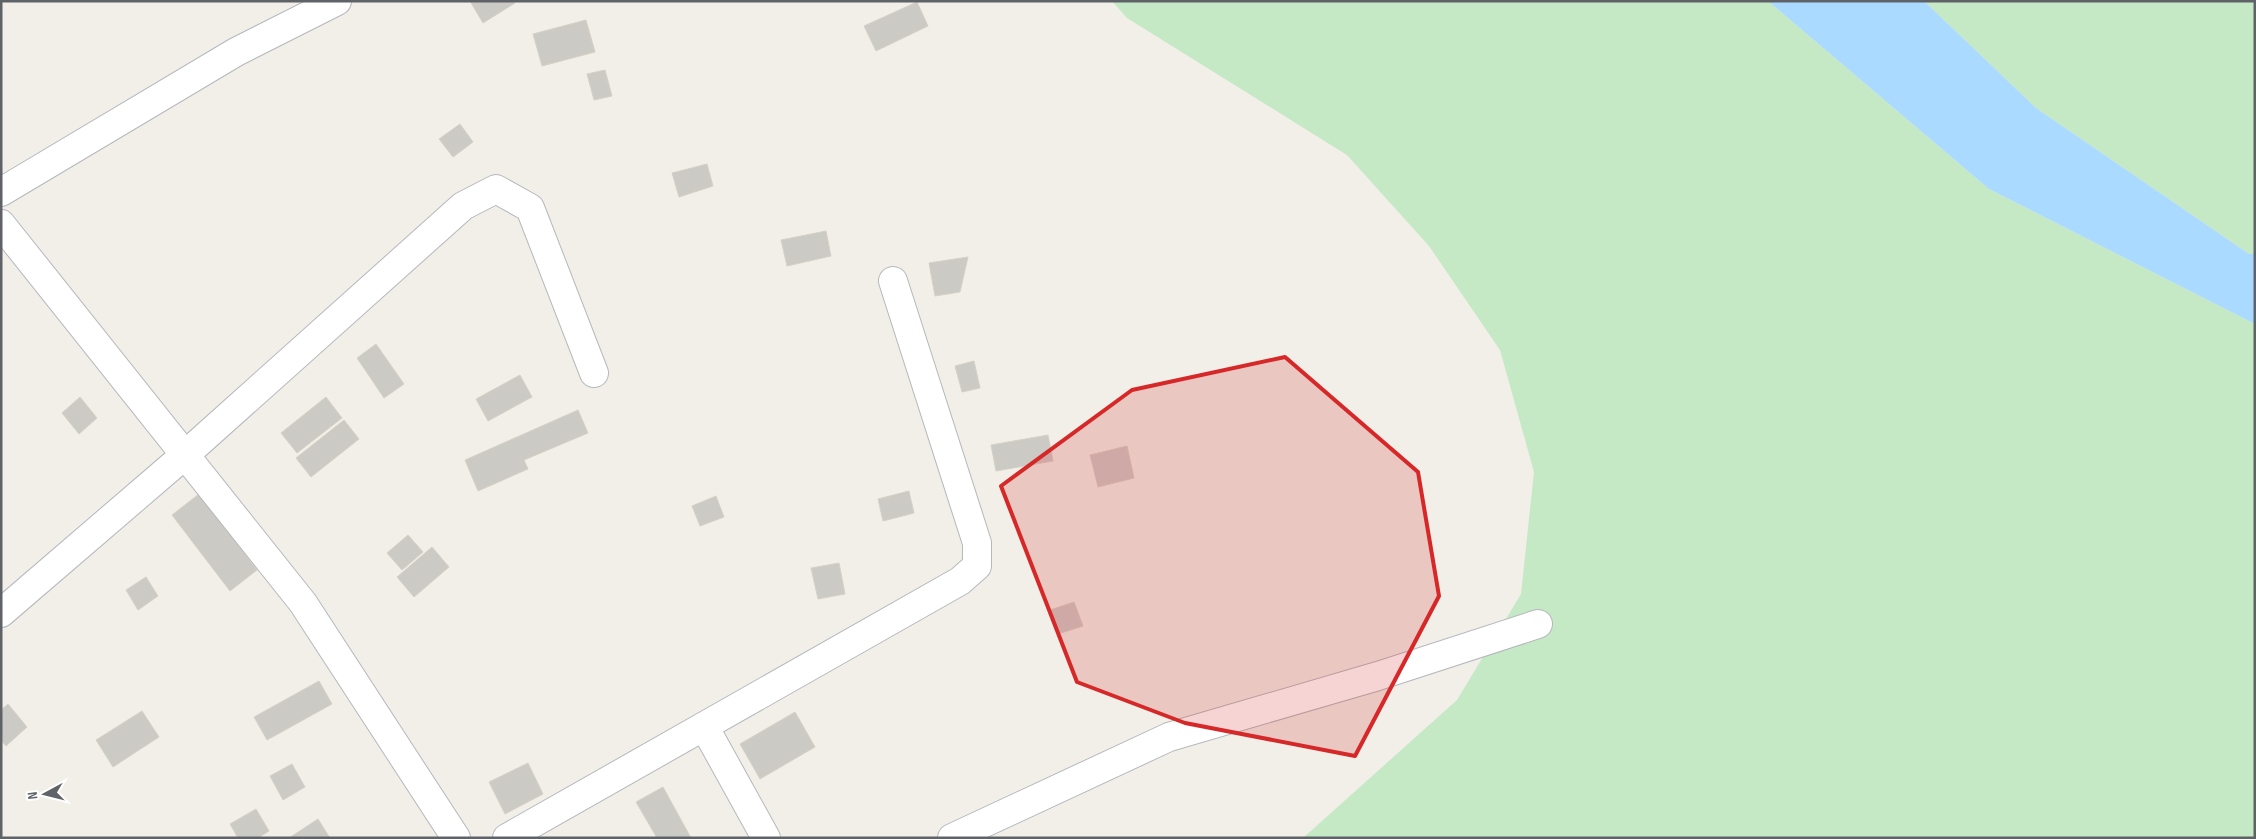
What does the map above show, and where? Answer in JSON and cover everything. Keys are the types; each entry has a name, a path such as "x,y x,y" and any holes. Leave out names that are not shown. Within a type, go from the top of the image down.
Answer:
{"street":[{"path":"1,192 236,52 337,1"},
{"path":"1,613 186,454 463,206 496,189 530,208 594,373"},
{"path":"1,224 304,603 456,838"},
{"path":"507,838 960,581 977,566 977,543 893,281"},
{"path":"952,838 1169,737 1378,676 1538,624"},
{"path":"704,726 766,838"}],"highlighted area":[{"path":"1285,357 1418,472 1439,596 1355,756 1185,723 1077,682 1001,486 1132,390"}],"green space":[{"path":"1112,1 1768,1 1989,189 2255,324 2255,838 1303,838 1457,700 1521,594 1534,472 1500,350 1429,246 1347,155 1127,18"},
{"path":"1924,1 2255,1 2255,254 2249,254 2036,108"}],"water":[{"path":"1768,1 1924,1 2036,108 2249,254 2255,254 2255,324 1989,189"}],"building":[{"path":"470,1 514,1 515,3 483,23"},
{"path":"917,2 928,26 876,51 864,26"},
{"path":"586,20 595,52 542,66 533,34"},
{"path":"605,70 612,96 594,100 587,74"},
{"path":"460,124 473,142 453,157 439,139"},
{"path":"707,164 713,186 679,197 672,173"},
{"path":"826,231 831,256 787,266 781,240"},
{"path":"968,257 960,292 935,296 929,263"},
{"path":"376,344 404,384 384,398 357,358"},
{"path":"974,361 980,388 962,392 955,366"},
{"path":"520,375 532,397 488,421 476,399"},
{"path":"80,397 97,418 79,434 62,413"},
{"path":"326,397 342,418 297,453 281,433"},
{"path":"578,410 588,433 524,460 528,469 478,491 465,460"},
{"path":"344,420 359,439 311,477 296,458"},
{"path":"1048,435 1053,461 996,471 991,445"},
{"path":"1127,446 1134,478 1098,487 1090,455"},
{"path":"909,491 914,513 883,521 878,499"},
{"path":"199,494 257,570 230,591 172,515"},
{"path":"716,496 724,517 700,526 692,506"},
{"path":"408,535 423,552 402,570 387,553"},
{"path":"432,547 449,567 414,597 397,577"},
{"path":"839,563 845,594 818,599 811,568"},
{"path":"146,577 158,596 138,610 126,590"},
{"path":"1074,602 1083,626 1058,634 1050,610"},
{"path":"319,681 332,704 267,740 254,717"},
{"path":"8,704 27,727 6,746 1,740 1,710"},
{"path":"142,711 159,737 113,767 96,740"},
{"path":"795,712 815,747 760,779 740,744"},
{"path":"528,763 543,794 505,814 489,782"},
{"path":"292,764 305,787 283,800 270,776"},
{"path":"663,787 691,838 657,838 636,802"},
{"path":"256,809 269,831 258,838 238,838 230,824"},
{"path":"318,819 330,838 289,838"}]}
